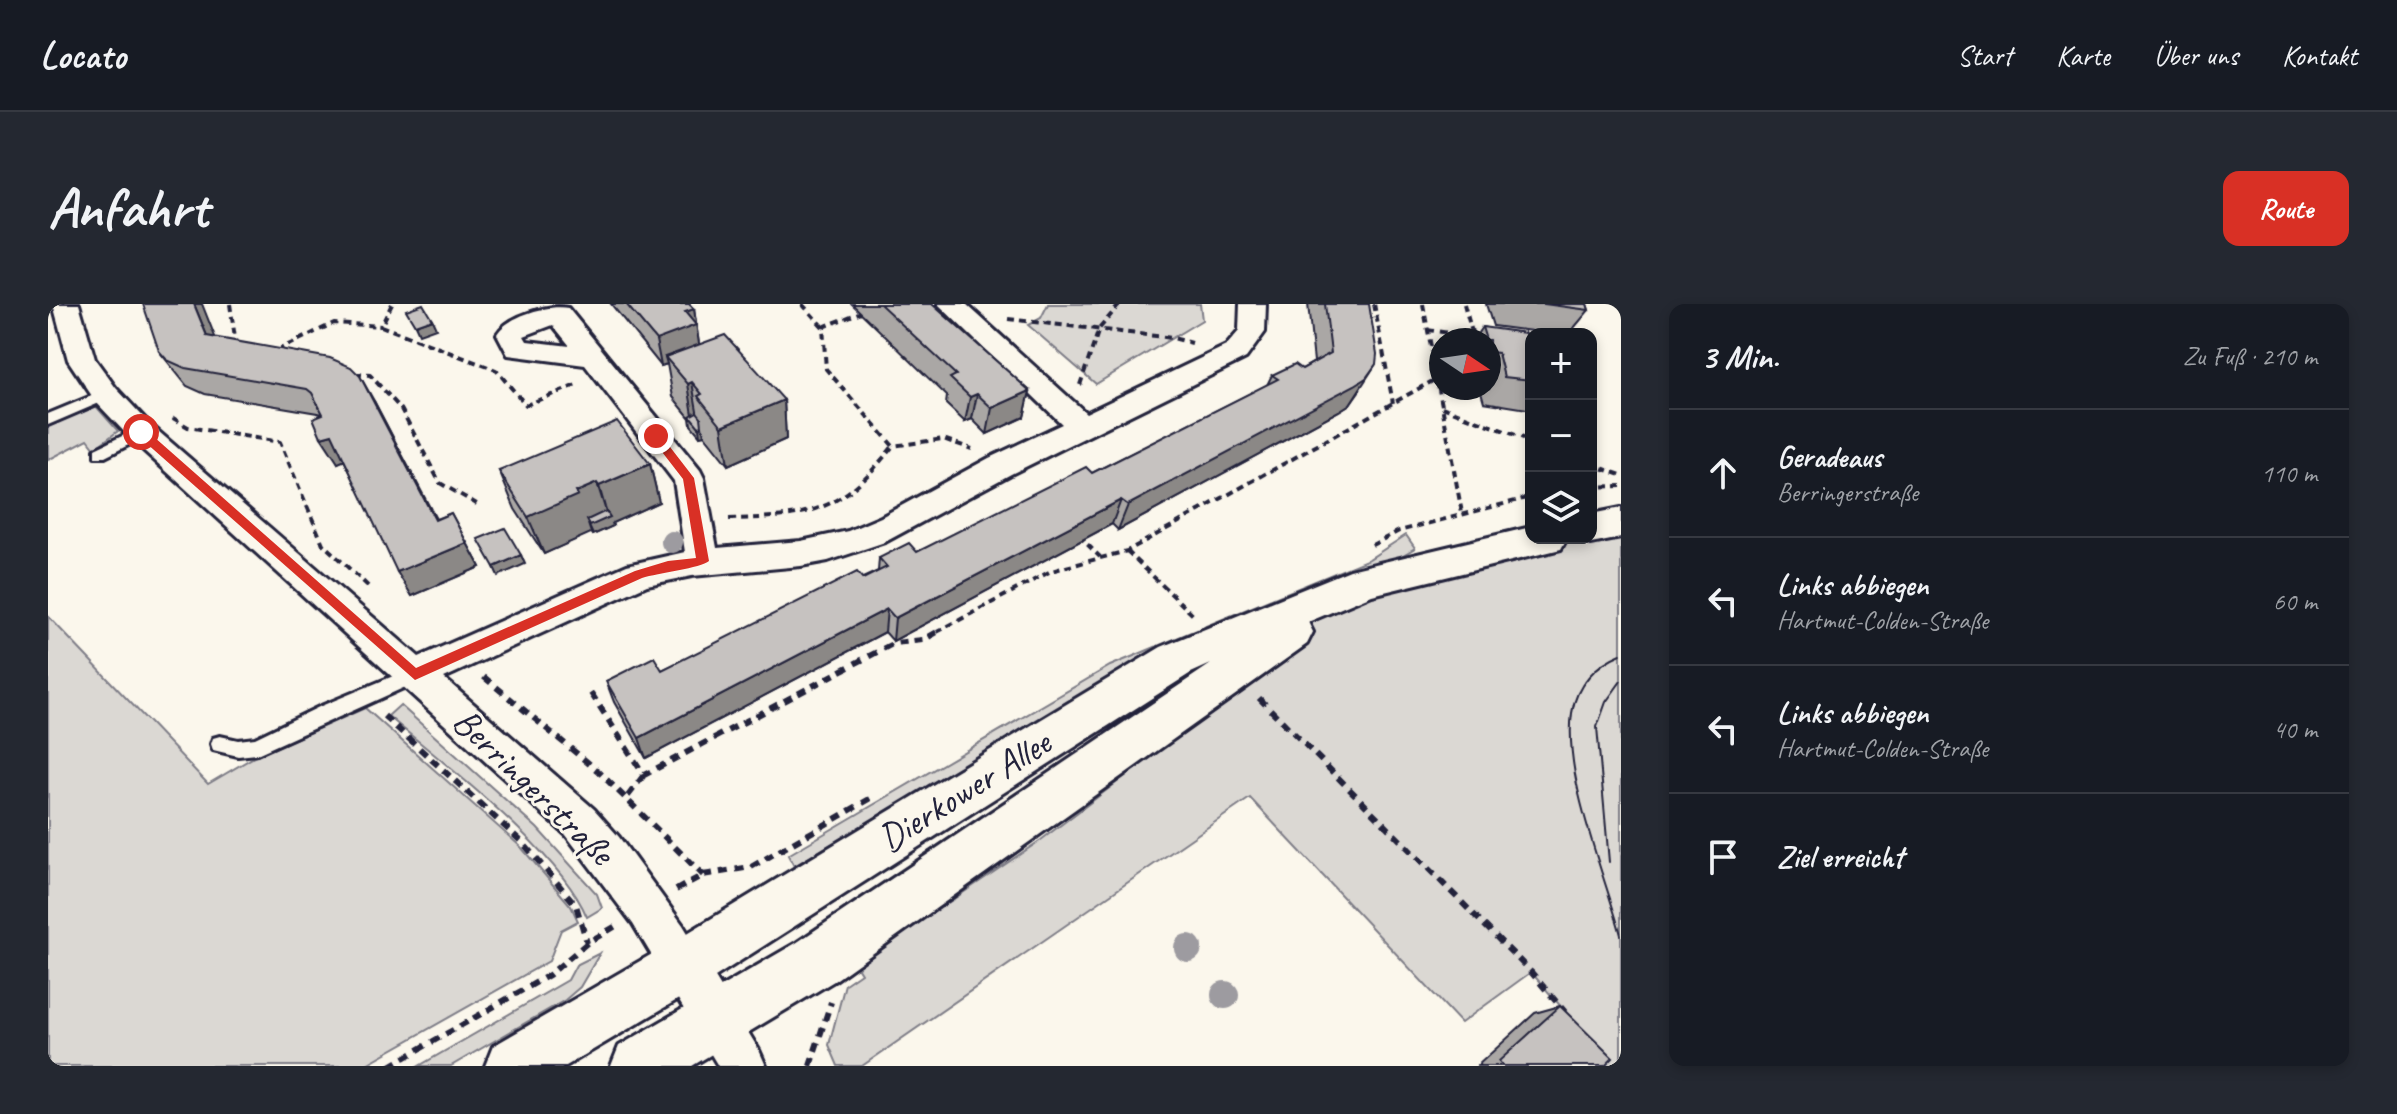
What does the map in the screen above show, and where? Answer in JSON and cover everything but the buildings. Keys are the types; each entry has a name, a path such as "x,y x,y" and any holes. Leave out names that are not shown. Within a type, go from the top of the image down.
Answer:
{"main road":[{"path":"1597,528 1621,523"},
{"name":"Dierkower Allee","path":"639,1066 815,962 1224,658 1364,581 1525,543"},
{"name":"Dierkower Allee","path":"513,1066 685,965 1176,660 1224,658"}],"street":[{"name":"Berringerstraße","path":"66,304 82,360 106,395 153,423 415,675 580,822 624,872 685,965 715,1019"},
{"path":"415,675 639,574 703,561 800,554 854,542 1081,425 1221,360 1246,342 1254,321 1253,304"},
{"path":"955,310 1081,425"},
{"path":"600,365 649,439 689,478 703,561"},
{"path":"715,1019 743,1066"}],"lane":[{"path":"48,420 106,395"},
{"path":"100,453 153,423"},
{"path":"220,744 238,748 257,746 415,675"}],"path":[{"path":"230,304 238,356"},
{"path":"381,326 392,304"},
{"path":"802,304 823,327 826,369 893,446"},
{"path":"1081,425 1081,381 1099,329 1120,304"},
{"path":"1374,304 1393,403"},
{"path":"1423,304 1429,341"},
{"path":"1464,304 1471,328"},
{"path":"823,327 867,310"},
{"path":"955,310 1191,343 1221,360"},
{"path":"277,356 282,348 334,323 381,326 496,370 526,405 600,365"},
{"path":"341,372 370,375 401,409 440,483 480,506"},
{"path":"628,796 644,775 894,643 923,640 1051,571 1127,551 1429,383"},
{"path":"1440,400 1462,513"},
{"path":"1442,407 1525,439"},
{"path":"153,423 280,442 323,544 379,596"},
{"path":"695,520 779,518 825,510 873,475 893,446 921,439 941,439 966,445 999,467"},
{"path":"1597,466 1621,475"},
{"path":"1597,487 1621,486"},
{"path":"1068,525 1101,558"},
{"path":"1127,551 1198,620 1224,658 1520,961 1568,1015"},
{"path":"478,672 544,720 628,796 703,875"},
{"path":"390,1066 549,975 587,943 576,905 523,843 383,718 415,675"},
{"path":"591,693 644,775"},
{"path":"810,1066 835,990"}],"shaded area":[{"path":"1048,304 1200,304 1202,320 1096,384 1028,325 1041,318"},
{"path":"94,404 118,431 95,448 88,439 48,460 48,424"},
{"path":"1621,523 1621,1066 1599,1066 1578,1026 1531,972 1461,1023 1250,798 862,1066 838,1066 829,1045 845,984 861,973 856,965 1041,840 1245,685 1233,672 1311,619 1361,593 1527,544 1597,544 1597,535"},
{"path":"1406,535 1415,548 1384,566 1212,634 1206,626 1369,559"},
{"path":"48,616 208,784 254,757 365,708 521,847 571,906 578,921 561,930 549,961 363,1066 48,1066"},
{"path":"1191,632 1197,639 1115,678 794,866 788,855 1110,666"},
{"path":"400,705 537,828 597,894 602,908 587,917 573,891 527,837 388,716"},
{"path":"600,953 580,987 565,1000 451,1066 419,1066 568,980 576,965"}],"tram line":[{"path":"1621,654 1596,670 1578,693 1572,713 1571,738 1579,794 1621,935"},
{"path":"1609,862 1597,727 1606,702 1621,681"}],"route":[{"path":"141,432 415,675 639,574 703,561 689,478 656,436"}]}
